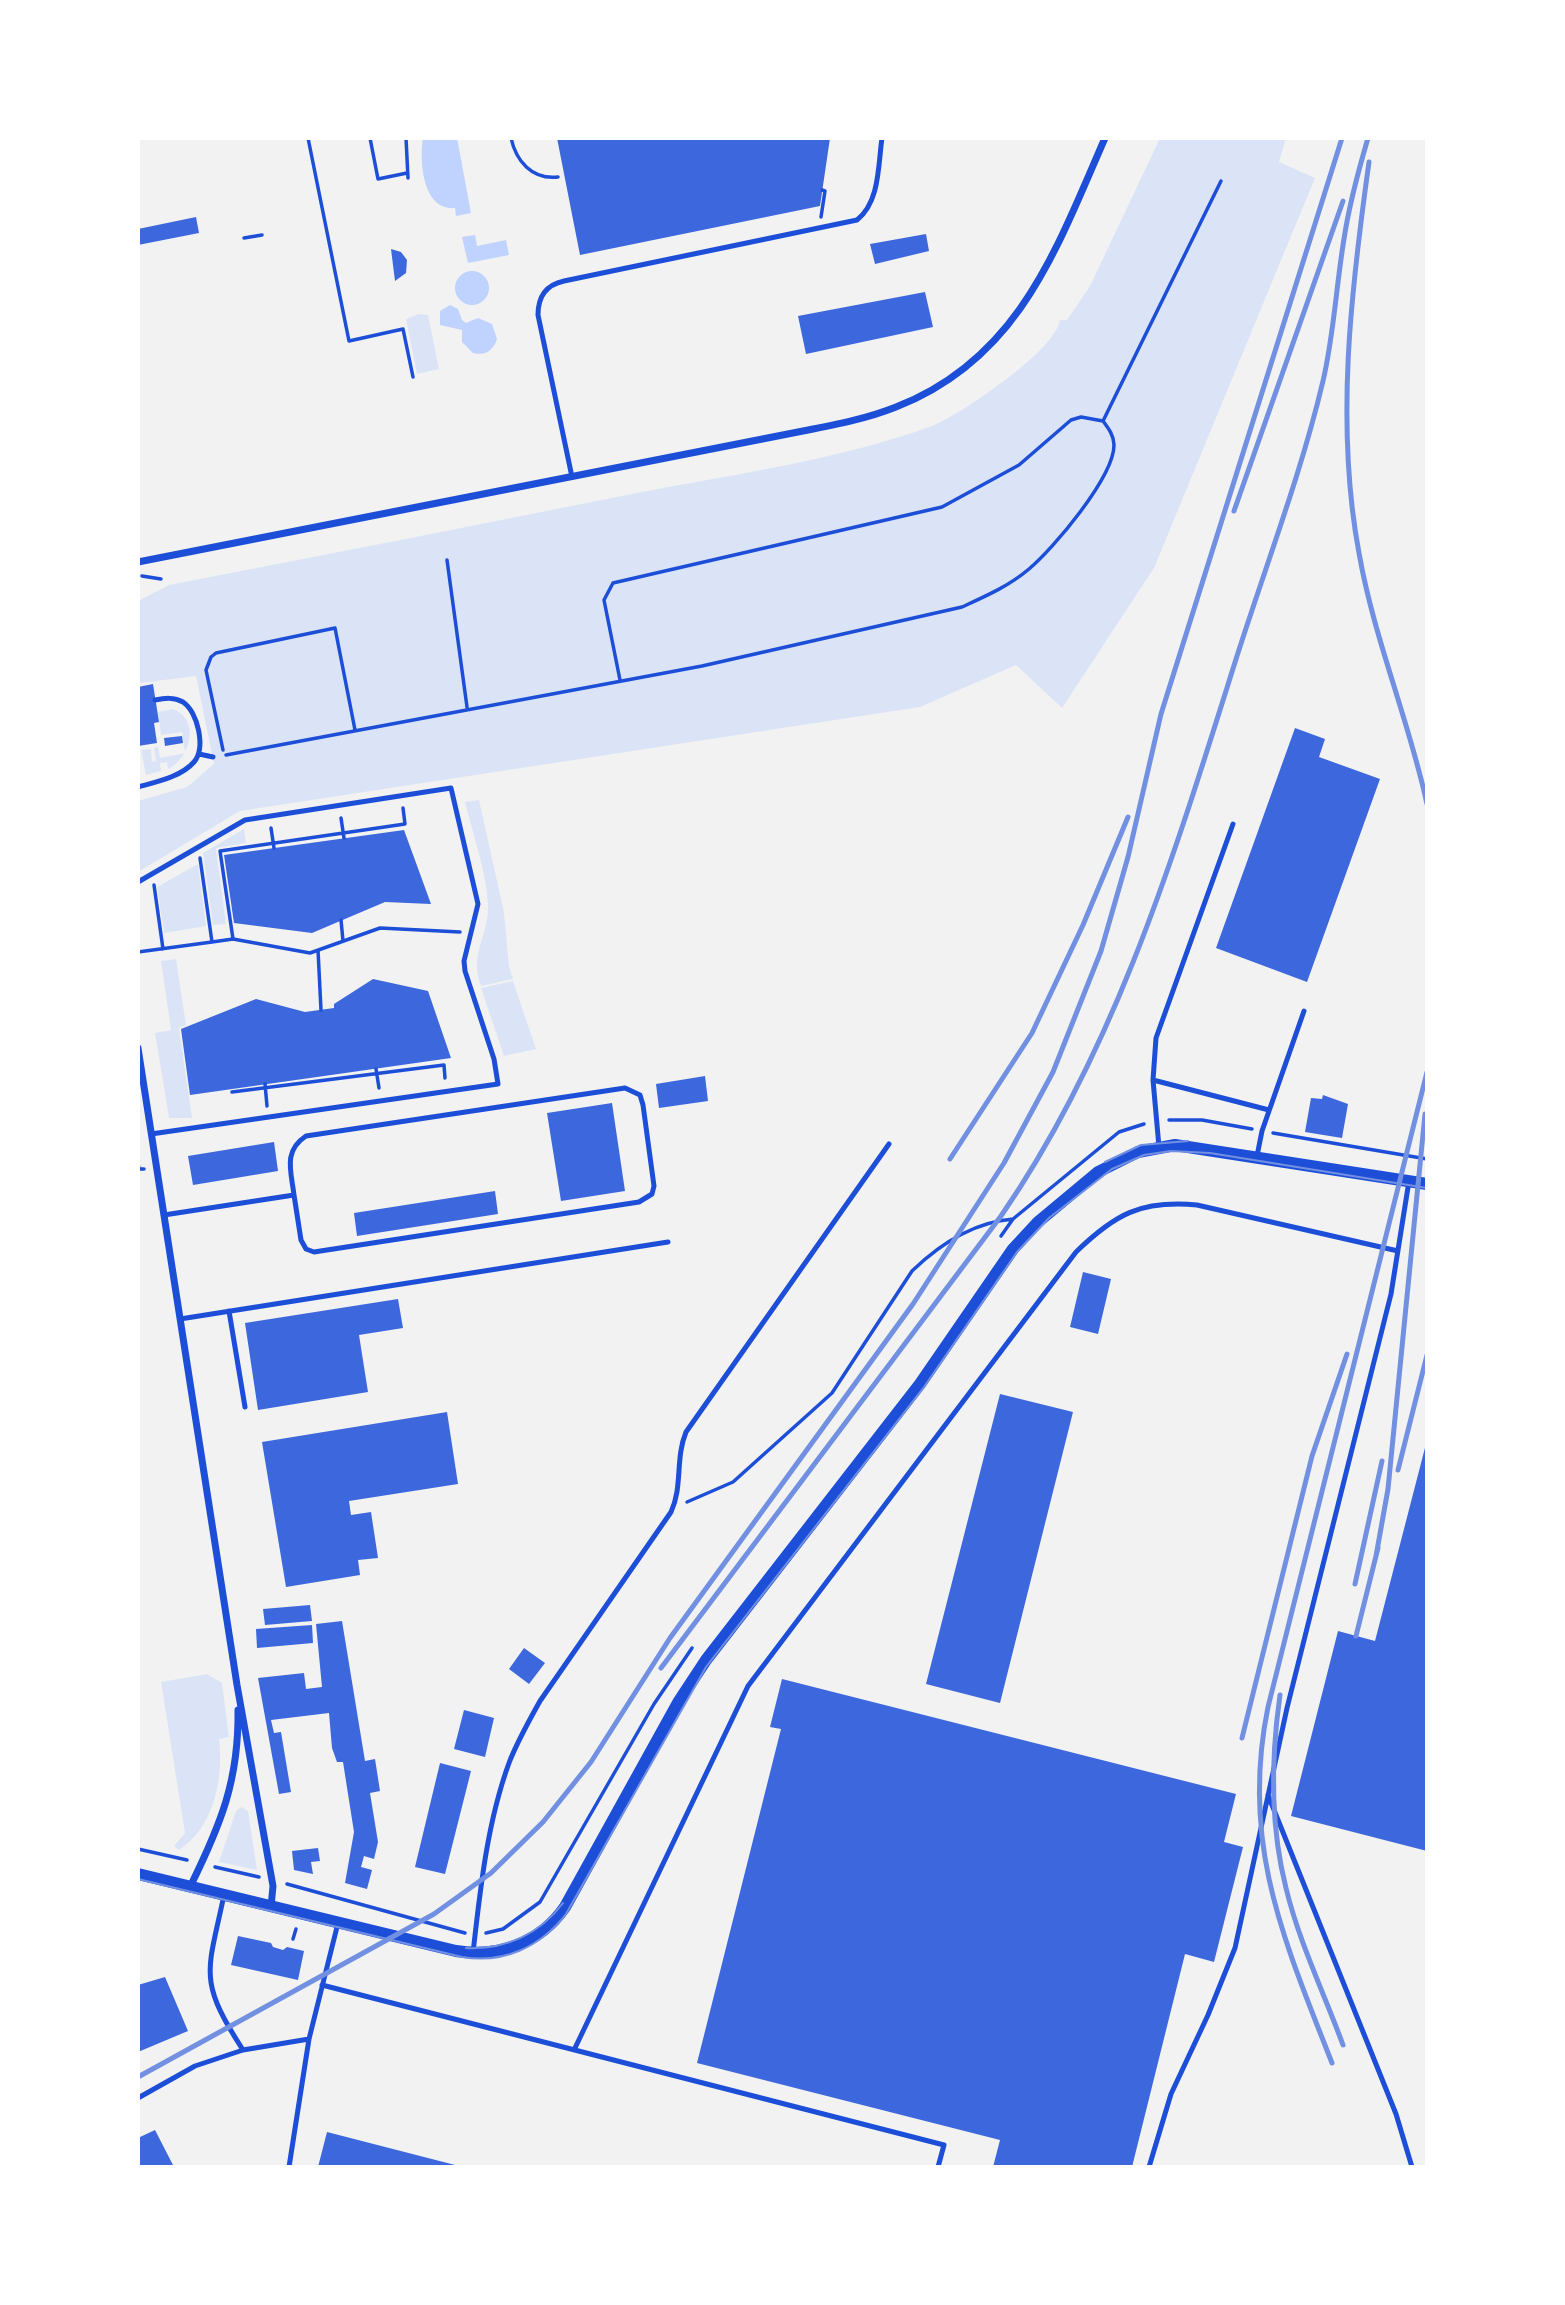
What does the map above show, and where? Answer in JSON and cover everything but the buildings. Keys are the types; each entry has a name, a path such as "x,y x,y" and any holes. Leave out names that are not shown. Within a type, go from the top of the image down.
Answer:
{"street":[{"path":"138,562 849,422 908,402 946,382 986,351 1026,304 1062,236 1105,138"},
{"path":"138,1048 237,1685 272,1880 271,1906"},
{"path":"138,1874 338,1923 480,1953 525,1943 547,1928 562,1912 698,1671 920,1384 1018,1244 1042,1218 1098,1172 1126,1156 1158,1147 1191,1146 1427,1184"},
{"path":"190,1886 228,1801 234,1779 238,1740 237,1685"}],"lane":[{"path":"572,477 538,315 538,305 547,289 565,281 857,220 868,212 882,138"},
{"path":"138,787 184,771 199,754 198,734 188,707 177,699 155,699"},
{"path":"199,754 213,757"},
{"path":"138,882 245,820 451,788 478,904 464,961 465,971 495,1059 498,1084 151,1134"},
{"path":"1158,1147 1153,1080 1160,1020 1233,824"},
{"path":"1257,1156 1269,1110 1304,1011"},
{"path":"1153,1080 1269,1110"},
{"path":"625,1088 640,1095 643,1105 654,1186 652,1194 639,1202 314,1252 306,1249 301,1240 294,1195 289,1159 292,1148 306,1136 625,1088"},
{"path":"480,1953 488,1852 509,1763 540,1701 671,1512 678,1496 680,1448 686,1432 889,1144"},
{"path":"1149,2167 1171,2094 1208,2015 1235,1948 1268,1795 1391,1294 1409,1181"},
{"path":"164,1215 294,1195"},
{"path":"575,2048 748,1686 1084,1244 1109,1222 1129,1211 1173,1203 1197,1205 1398,1251"},
{"path":"180,1319 668,1242"},
{"path":"229,1311 245,1407"},
{"path":"1268,1795 1396,2114 1412,2167"},
{"path":"223,1895 210,1947 210,1984 221,2014 243,2050"},
{"path":"289,2167 309,2039 338,1923"},
{"path":"323,1985 944,2145 939,2167"},
{"path":"138,2098 195,2066 243,2050 309,2039"}],"path":[{"path":"308,138 349,341 403,329 413,377"},
{"path":"370,138 378,179 408,176 406,138"},
{"path":"511,138 521,164 542,176 558,177"},
{"path":"1103,421 1221,181"},
{"path":"821,229 825,191 822,190"},
{"path":"244,238 262,235"},
{"path":"355,730 335,628 216,653 207,663 224,755 355,730 467,707 702,666 928,617 993,593 1027,570 1051,548 1105,474 1114,443 1111,432 1103,421 1081,417 1071,420 1019,465 942,507 613,583 604,600 620,680"},
{"path":"447,560 467,707"},
{"path":"138,575 161,579"},
{"path":"233,939 220,851 273,846 405,824 401,796"},
{"path":"339,805 344,835"},
{"path":"269,816 273,846"},
{"path":"189,865 200,858 212,942"},
{"path":"163,948 154,886 166,879"},
{"path":"341,920 343,941"},
{"path":"138,952 233,939 310,953 380,929 472,933"},
{"path":"318,950 321,1010"},
{"path":"232,1092 377,1071 444,1065 447,1091"},
{"path":"377,1071 380,1100"},
{"path":"265,1086 268,1116"},
{"path":"138,1163 139,1169 144,1169"},
{"path":"671,1512 733,1482 832,1393 912,1271 926,1256 977,1226 1013,1219"},
{"path":"138,1849 359,1903"}],"shaded area":[{"path":"1160,138 1286,138 1279,162 1315,178 1154,568 1062,708 1016,665 920,707 240,811 138,872 138,801 187,787 214,764 196,676 140,683 138,601 169,585 786,465 860,448 932,426 984,396 1005,380 1042,348 1060,320 1067,320 1090,286"},
{"path":"419,314 428,315 439,369 417,374 406,319"},
{"path":"173,709 182,714 190,730 185,752 182,732 161,735 158,712"},
{"path":"158,747 160,758 184,753 176,764 168,769 167,762 160,763 161,771 146,775 141,750 151,749 152,762 156,761 154,748"},
{"path":"479,800 504,912 509,967 513,979 481,986 477,964 487,918 487,894 465,802"},
{"path":"244,829 246,843 216,848 226,924 213,925 203,853"},
{"path":"198,864 206,926 164,933 157,887"},
{"path":"176,959 186,1025 179,1028 192,1118 169,1118 155,1033 171,1030 161,961"},
{"path":"513,981 536,1049 504,1056 481,988"},
{"path":"207,1674 222,1683 229,1737 219,1739 218,1785 208,1815 201,1829 179,1850 174,1846 185,1833 161,1682"},
{"path":"241,1807 248,1811 257,1870 219,1862 236,1811"}],"water":[{"path":"423,138 457,138 471,213 456,216 455,208 444,207 436,202 430,193 423,171"},
{"path":"475,235 477,246 506,240 509,255 468,263 462,237"},
{"path":"472,271 484,276 489,288 484,300 472,305 460,300 455,288 460,276"},
{"path":"450,305 458,309 466,323 478,318 492,324 497,339 491,349 481,354 473,353 462,342 462,330 440,325 440,311"}],"tram line":[{"path":"1105,1162 1141,1145 1188,1141"},
{"path":"138,1879 462,1957 492,1958 520,1951 545,1936 566,1914 706,1667 924,1387 1017,1252 1049,1218 1112,1169 1144,1155 1171,1151 1210,1153 1427,1188"},
{"path":"466,1948 494,1946 520,1938 544,1923 563,1903"}],"railway":[{"path":"138,2077 434,1914 491,1873 543,1822 591,1762 670,1638 913,1304 1004,1163 1053,1072 1101,951 1128,857 1161,714 1342,138"},
{"path":"661,1668 1001,1216 1042,1152 1111,1016 1140,945 1191,801 1314,416 1327,363 1346,226 1368,138"},
{"path":"1369,162 1356,259 1348,358 1348,456 1352,505 1373,617 1411,741 1427,804"},
{"path":"1234,511 1343,201"},
{"path":"950,1159 1032,1033 1083,925 1128,817"},
{"path":"1332,2063 1283,1932 1272,1890 1263,1847 1259,1803 1261,1756 1268,1707 1427,1072"},
{"path":"1376,1556 1388,1489 1425,1114"},
{"path":"1242,1738 1312,1456 1347,1354"},
{"path":"1398,1470 1427,1355"},
{"path":"1355,1584 1382,1461"},
{"path":"1356,1636 1378,1548"},
{"path":"1280,1695 1274,1792 1281,1864 1298,1928 1343,2045"}]}
